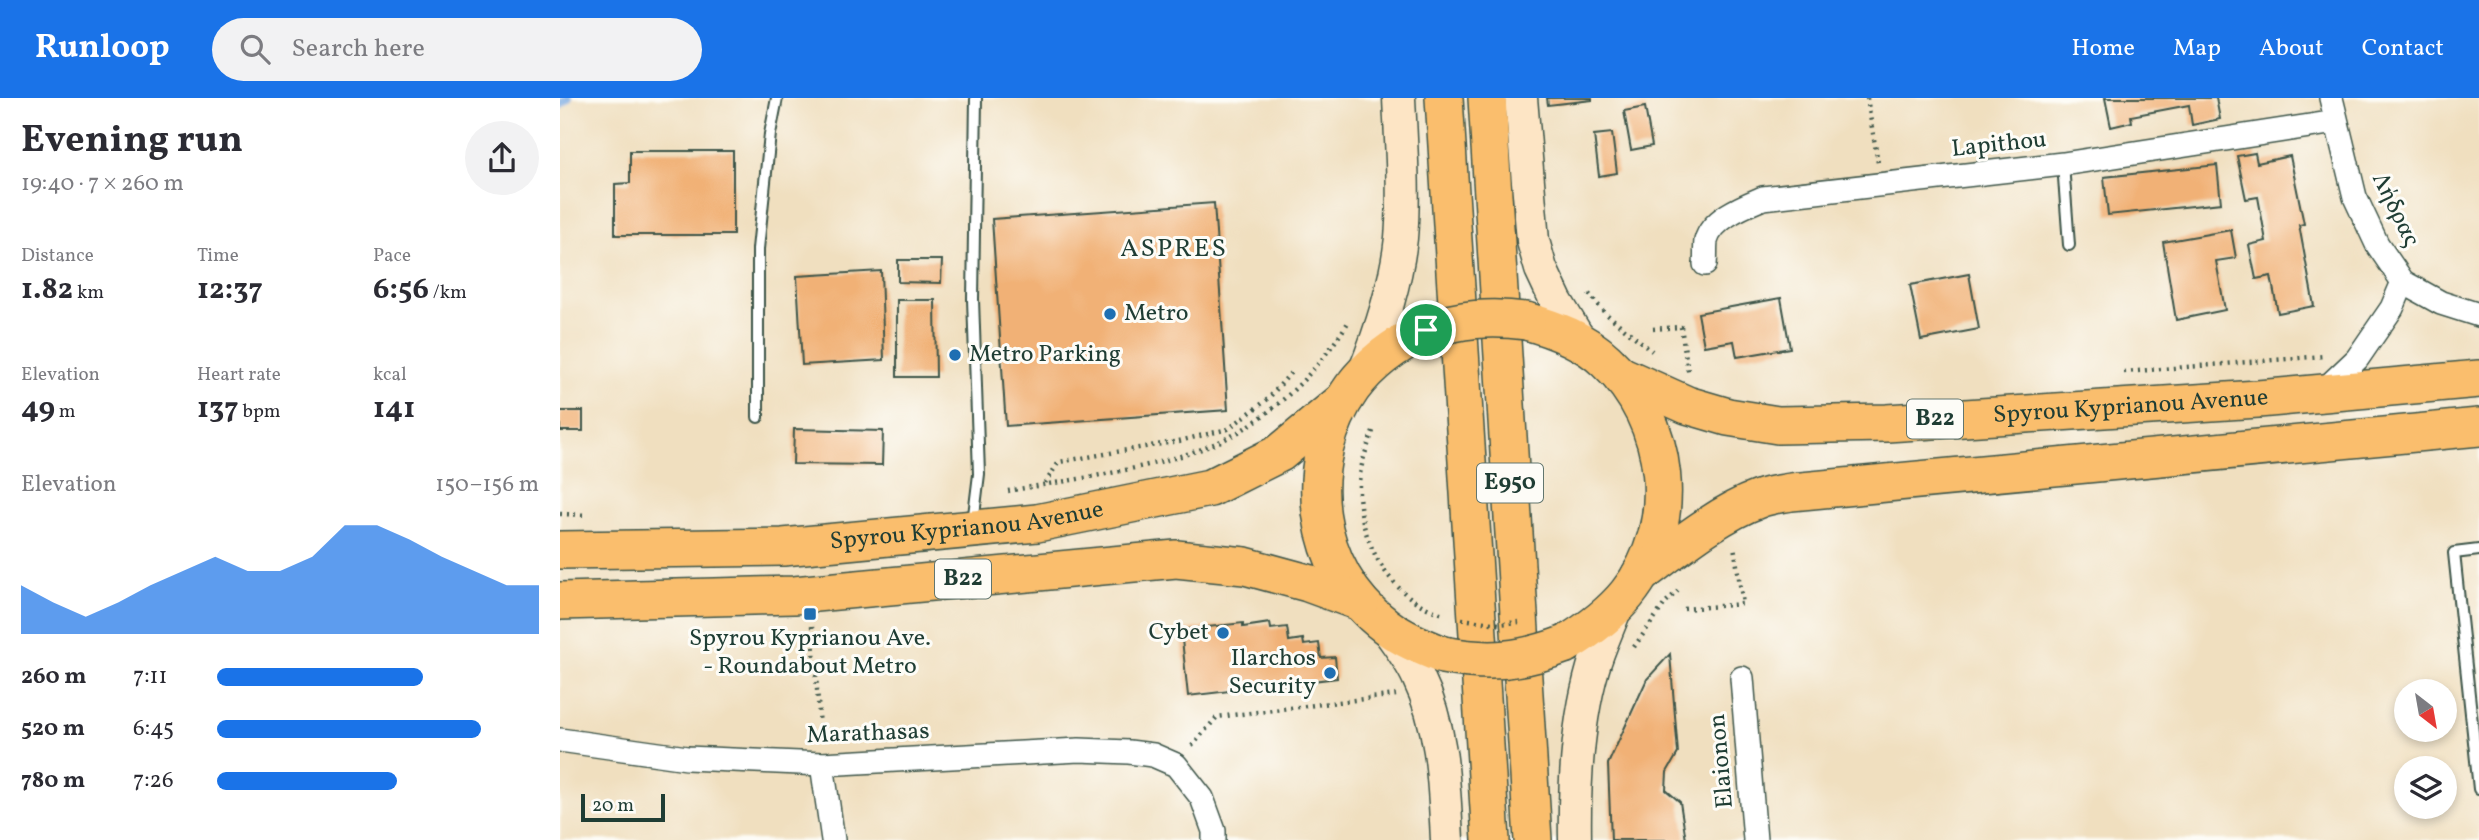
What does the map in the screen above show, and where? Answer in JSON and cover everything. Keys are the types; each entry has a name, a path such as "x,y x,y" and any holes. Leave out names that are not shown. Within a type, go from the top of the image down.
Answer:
{"main road":[{"name":"E950","path":"1444,98 1491,840"},
{"name":"E950","path":"1487,98 1533,840"},
{"path":"1521,98 1533,241 1551,291 1581,342"},
{"path":"1396,104 1402,182 1401,239 1392,287 1378,336 1324,446 1318,495 1327,543 1336,566 1360,602 1386,627 1417,674 1436,725 1442,758 1447,840"},
{"name":"Spyrou Kyprianou Avenue","path":"560,550 783,547 974,513 1037,523 1210,488 1280,453 1354,387 1383,355 1426,330 1475,318 1501,317 1550,327 1581,342 1620,375 1687,405 1728,417 1778,425 1887,422 2320,394 2479,379"},
{"path":"1386,627 1413,643 1443,655 1474,661 1505,661 1536,655 1566,644 1593,628 1616,607 1640,575 1656,538 1663,488 1656,437 1646,414 1620,375"},
{"name":"Spyrou Kyprianou Avenue","path":"1640,575 1731,513 1759,499 1791,492 2479,428"},
{"name":"Spyrou Kyprianou Avenue","path":"560,601 810,593 1176,559 1245,566 1308,583 1360,602"},
{"path":"1575,840 1574,797 1586,699 1593,667 1616,607"}],"street":[{"name":"Λήδρας","path":"2331,98 2355,197 2376,244 2403,282 2441,303 2479,315"},
{"name":"Lapithou","path":"1705,264 1707,239 1718,223 1738,208 1763,198 2063,164 2336,122"},
{"path":"2320,394 2362,353 2392,308 2403,282"},
{"name":"Elaionon","path":"1742,678 1755,840"},
{"name":"Marathasas","path":"560,740 687,758 822,764 1079,750 1153,755 1176,765"},
{"path":"822,764 833,840"},
{"path":"1176,765 1202,797 1214,831 1214,840"}],"lane":[{"path":"758,416 758,249 777,98"},
{"path":"974,513 979,474 973,299 976,98"},
{"path":"2063,164 2069,245"},
{"path":"2479,550 2454,553 2479,789"}],"path":[{"path":"1867,98 1882,184"},
{"path":"1584,288 1604,312 1631,336 1662,357"},
{"path":"974,513 1044,484 1172,458 1212,445 1245,428 1296,389 1334,346 1351,320"},
{"path":"1653,329 1681,327 1686,370 1699,375"},
{"path":"2124,372 2362,353"},
{"path":"1044,484 1059,462 1179,441 1228,429 1268,399 1293,370"},
{"path":"1373,431 1363,459 1359,483 1362,520 1368,541 1383,568 1405,593 1433,611 1462,619 1499,624 1530,621"},
{"path":"560,514 600,515"},
{"path":"1725,547 1740,538"},
{"path":"1684,610 1743,604 1734,542"},
{"path":"1633,647 1666,602 1683,586"},
{"path":"810,593 822,764"},
{"path":"1394,686 1401,706"},
{"path":"1176,765 1217,717 1397,695"}],"building":[{"path":"1547,98 1592,98 1592,100 1548,105"},
{"path":"2105,98 2216,98 2220,119 2192,125 2189,105 2131,116 2132,122 2111,127"},
{"path":"1645,107 1652,146 1631,150 1624,111"},
{"path":"1612,133 1617,173 1599,176 1594,135"},
{"path":"630,151 733,151 733,235 615,235 615,184 630,183"},
{"path":"2255,153 2257,163 2290,156 2304,224 2299,225 2314,306 2278,313 2271,276 2256,279 2249,245 2266,241 2258,197 2246,199 2237,156"},
{"path":"2217,165 2221,203 2108,215 2104,177"},
{"name":"Metro","path":"1214,203 1228,410 1006,426 992,219"},
{"path":"2231,230 2236,258 2216,261 2225,310 2176,320 2163,242"},
{"path":"898,260 942,260 941,283 898,282"},
{"path":"881,271 884,360 802,365 797,276"},
{"path":"1969,274 1979,329 1921,340 1910,285"},
{"path":"1781,298 1790,348 1737,357 1734,341 1704,346 1698,313"},
{"path":"897,300 935,300 936,377 897,377"},
{"path":"560,411 583,411 583,431 560,431"},
{"path":"794,429 883,431 882,465 793,464"},
{"path":"1243,623 1243,627 1270,623 1271,629 1287,627 1289,641 1303,639 1304,645 1319,643 1321,658 1335,657 1337,678 1188,696 1181,630"},
{"path":"1670,654 1678,753 1667,772 1666,790 1680,802 1686,840 1611,840 1608,764 1647,679"}],"waterway":[{"path":"560,105 568,98"}],"place":[{"name":"Metro","path":"1110,314"},
{"name":"Metro Parking","path":"955,355"},
{"name":"Spyrou Kyprianou Ave. - Roundabout Metro","path":"810,614"},
{"name":"Cybet","path":"1223,633"},
{"name":"Ilarchos Security","path":"1330,673"}],"district":[{"name":"ASPRES","path":"1174,249"}],"route":[{"path":"1501,317 1550,327 1591,348 1606,361 1633,391 1646,414 1656,437 1661,462 1663,488 1656,538 1640,575 1629,592 1593,628 1566,644 1536,655 1505,661 1474,661 1443,655 1413,643 1386,627 1360,602 1336,566 1327,543 1318,495 1324,446 1332,423 1343,401 1364,373 1383,355 1426,330 1451,322 1501,317"}]}
